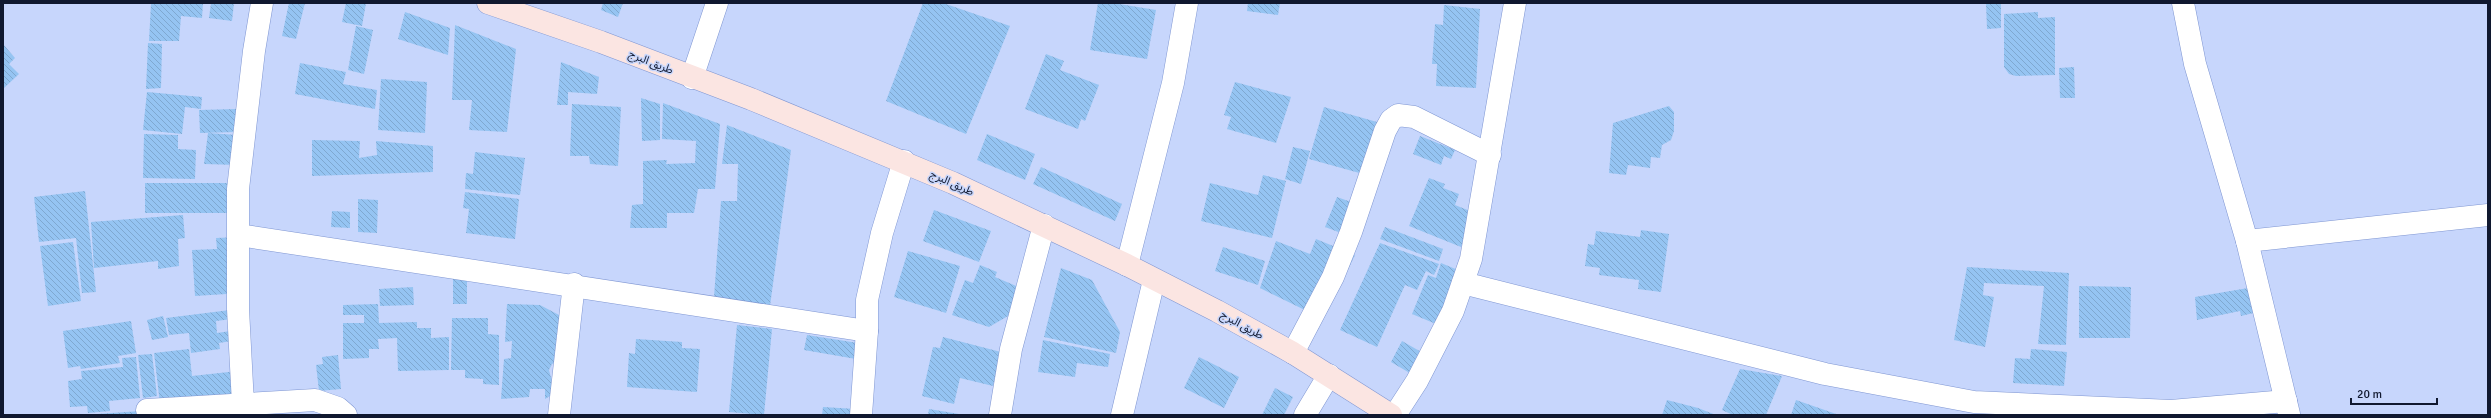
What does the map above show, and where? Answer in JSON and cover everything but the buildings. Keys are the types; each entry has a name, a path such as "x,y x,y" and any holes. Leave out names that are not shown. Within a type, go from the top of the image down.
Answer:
{"street":[{"path":"243,404 238,309 238,189 254,51 262,3"},
{"name":"طريق البرج","path":"488,3 601,42 818,125 904,161 1044,225 1217,311 1293,353 1391,415"},
{"path":"692,78 717,3"},
{"path":"1127,265 1173,83 1187,3"},
{"path":"1395,415 1421,374 1453,311 1471,259 1490,155 1514,3"},
{"path":"1463,283 1825,374 1973,409 2170,411 2288,408 2248,241 2195,64 2183,3"},
{"path":"1293,353 1333,277 1351,232 1385,131 1391,120 1405,114 1490,155"},
{"path":"861,415 867,330 867,300 873,271 904,161"},
{"path":"2248,241 2488,215"},
{"path":"1000,415 1011,349 1044,225"},
{"path":"239,235 574,284 867,330"},
{"path":"1122,415 1154,280"},
{"path":"559,415 574,284"},
{"path":"1305,415 1329,375"},
{"path":"147,410 315,400 338,408 346,415"}]}
